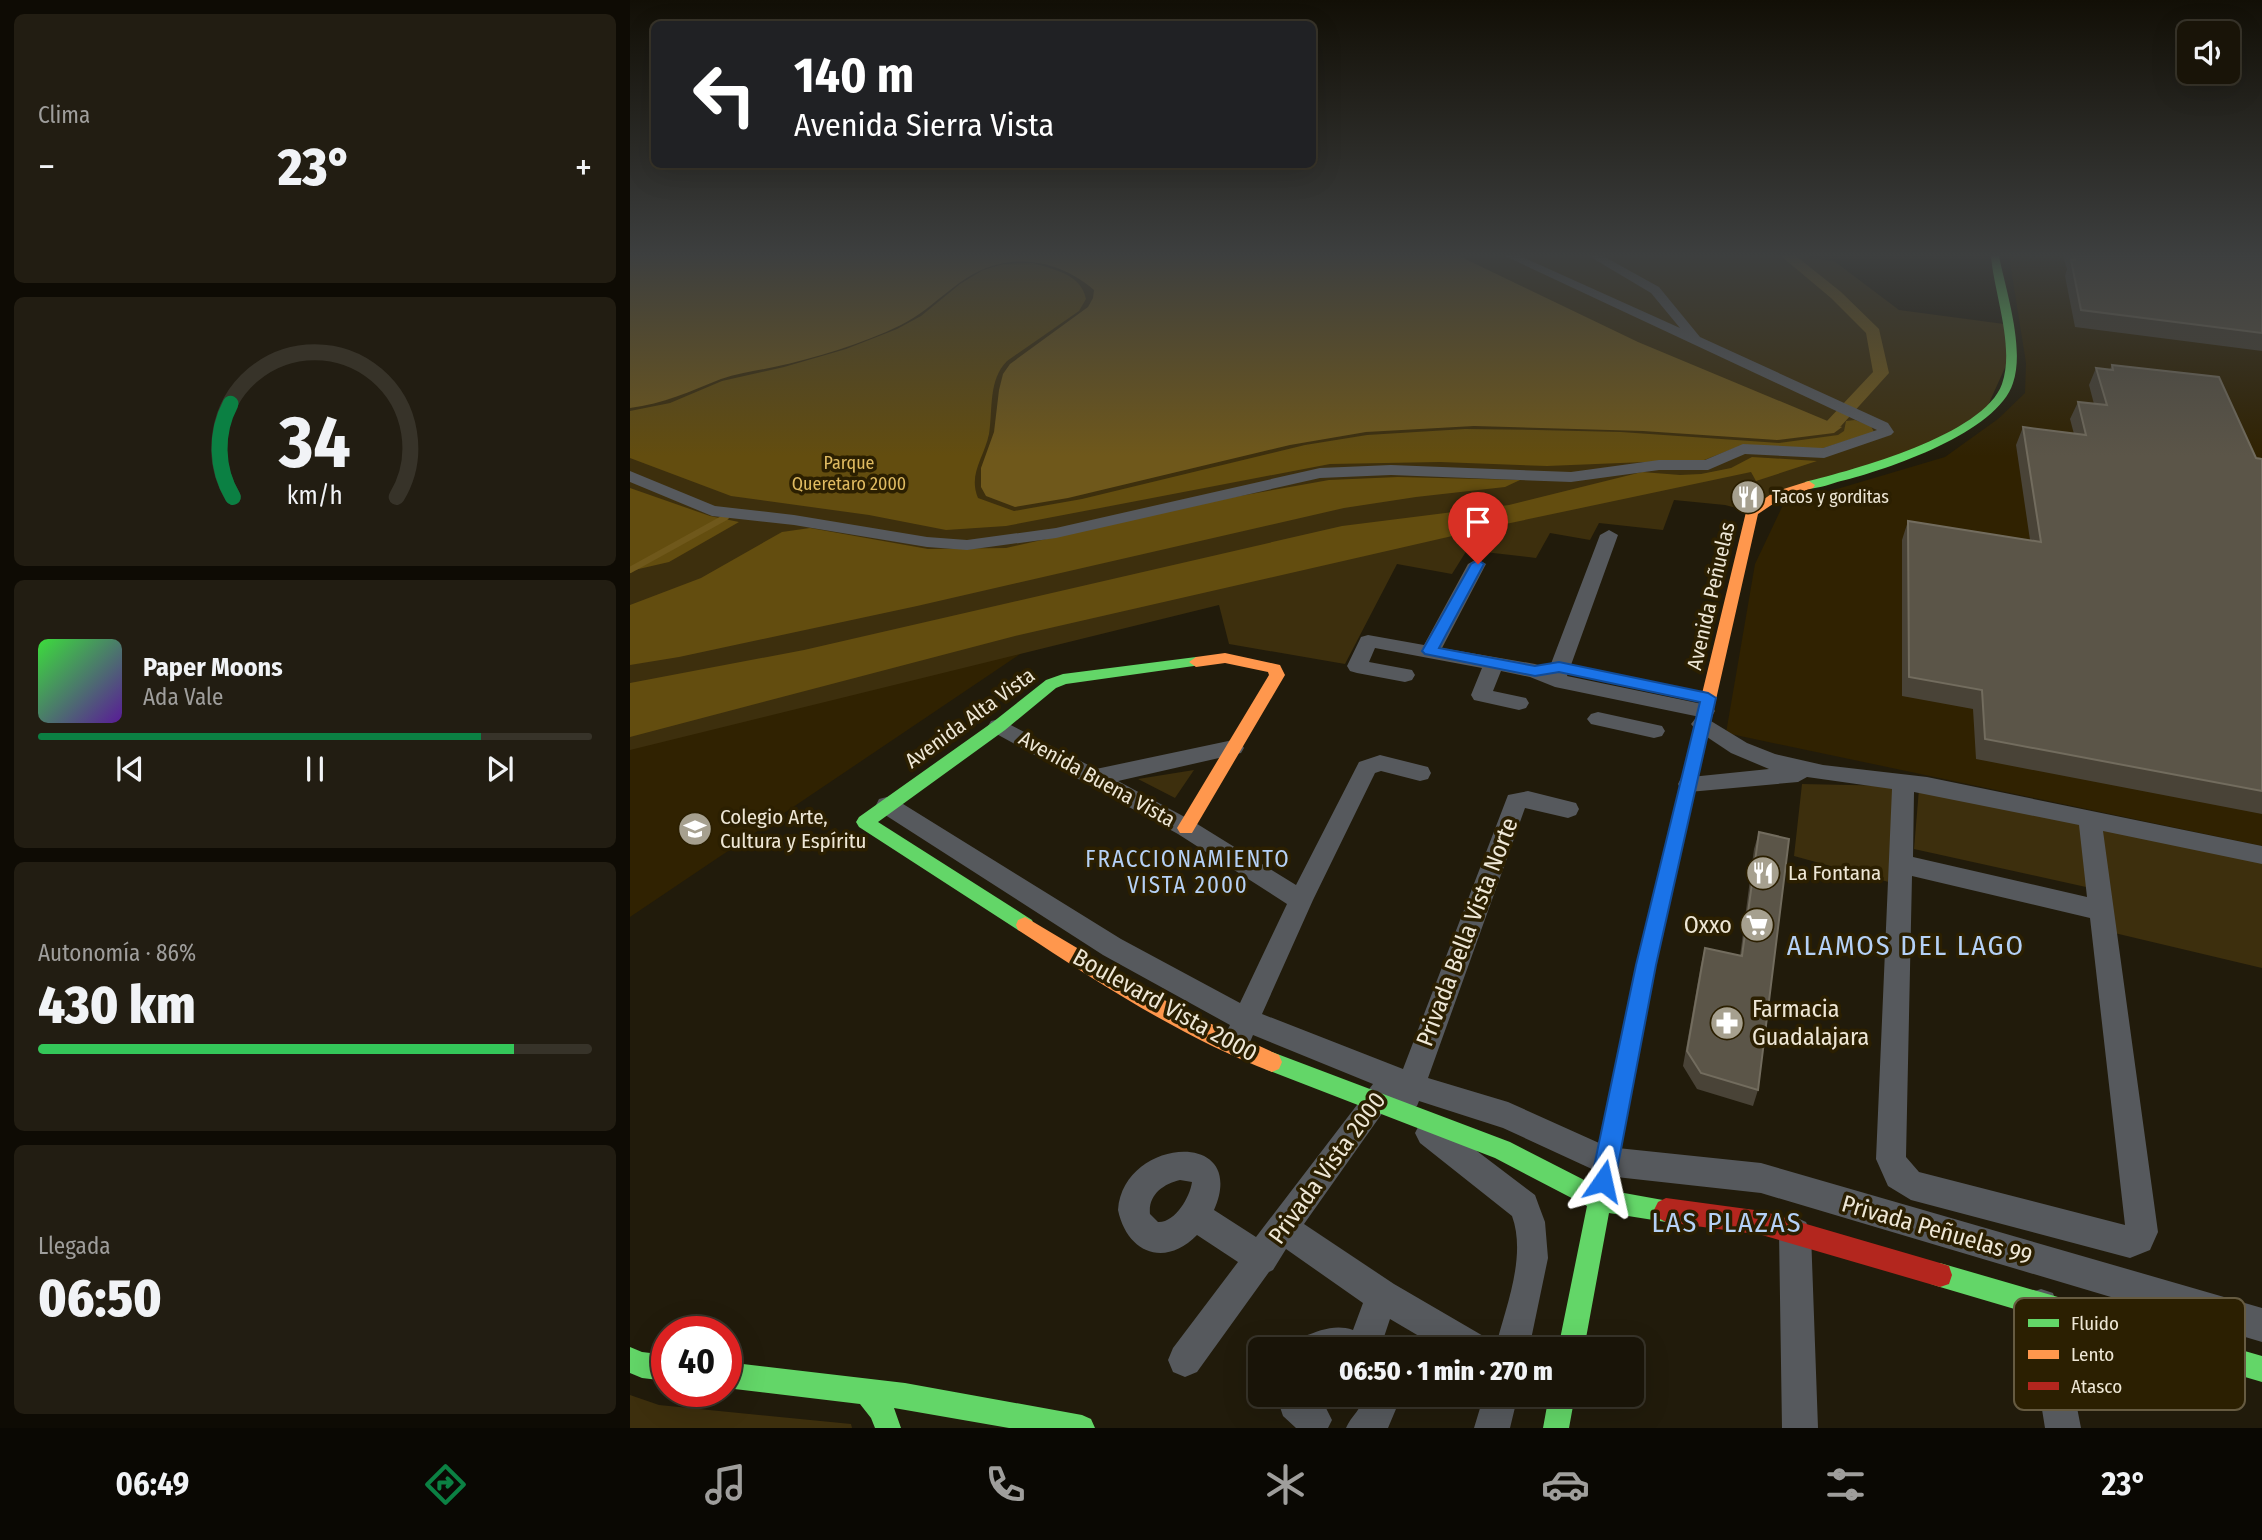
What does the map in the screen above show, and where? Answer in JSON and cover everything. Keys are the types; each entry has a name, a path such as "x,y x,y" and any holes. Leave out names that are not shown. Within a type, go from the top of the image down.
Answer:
{"street":[{"path":"630,476 712,511 967,545 1056,533 1320,472 1391,470 1571,477 1659,465 1703,466 1748,449 1824,453 1886,432 1883,426 1658,323"},
{"path":"1683,323 1698,341"},
{"name":"Avenida Peñuelas","path":"1573,1337 1646,965 1752,512 1774,497 1867,471 1924,450 1985,412 2008,385 2009,352 2005,323"},
{"path":"1557,674 1609,535"},
{"path":"1430,651 1478,564"},
{"path":"1405,675 1357,666 1371,640 1557,674 1705,711 1739,748 1760,757 1823,773 1903,782 2262,855"},
{"name":"Avenida Alta Vista","path":"865,823 999,726 1051,684 1063,679 1225,658 1275,667 1278,670 1233,748"},
{"path":"1481,695 1494,663"},
{"path":"1557,674 1618,693 1705,711"},
{"path":"1460,691 1519,703"},
{"path":"1618,693 1604,720 1654,731"},
{"name":"Avenida Buena Vista","path":"999,726 1097,777 1186,828 1301,900"},
{"path":"1097,777 1233,748"},
{"path":"1186,828 1233,748"},
{"path":"1234,1047 1301,900 1367,768 1380,763 1420,773"},
{"path":"1689,784 1823,773"},
{"path":"1903,782 1892,1159 1899,1175 1911,1185 2130,1242 2138,1239 2143,1232 2090,819"},
{"name":"Privada Bella Vista Norte","path":"1395,1095 1516,801 1528,799 1568,809"},
{"name":"Boulevard Vista 2000","path":"887,805 1112,947 1246,1020 1599,1200"},
{"name":"Boulevard Vista 2000","path":"865,823 1089,966 1234,1047 1395,1095 1508,1116 1607,1161"},
{"path":"1901,864 2100,910"},
{"path":"976,893 998,875"},
{"path":"1089,966 1112,947"},
{"path":"1395,1095 1524,1206 1530,1216 1534,1236 1531,1264 1515,1337"},
{"name":"Privada Vista 2000","path":"1185,1360 1283,1228 1395,1095"},
{"name":"Privada Peñuelas 99","path":"1607,1161 1761,1178 2168,1298"},
{"name":"Privada Peñuelas 99","path":"1599,1200 1762,1223 2017,1298"},
{"name":"Privada Vista 2000","path":"1194,1215 1262,1259"},
{"path":"1918,1269 1920,1224"},
{"path":"1283,1228 1382,1296 1452,1337"},
{"path":"1796,1233 1800,1428"},
{"path":"1366,1337 1382,1296"},
{"name":"Privada Peñuelas 99","path":"2245,1320 2262,1325"},
{"path":"630,1360 651,1366"},
{"name":"Privada Peñuelas 99","path":"2245,1364 2262,1369"},
{"path":"742,1377 905,1396 1082,1428"},
{"path":"867,1392 882,1410 888,1428"},
{"path":"1364,1428 1373,1421 1380,1407"},
{"path":"1492,1428 1498,1407"},
{"path":"1556,1428 1560,1407"},
{"path":"2060,1410 2063,1428"}],"shaded area":[{"path":"630,323 905,323 839,350 727,377 665,400 630,408"},
{"path":"1067,323 1598,323 1842,427 1834,433 1777,440 1643,431 1474,426 1366,432 1290,445 1068,498 1015,507 986,496 981,487 981,468 994,432 999,390 1003,374 1010,364"},
{"path":"2020,323 2262,323 2262,846 1726,733 1755,564 1783,505 1945,457 1998,419 2025,393 2026,363"},
{"name":"Colegio Arte, Cultura y Espíritu","path":"1035,644 630,917 630,741"}],"green space":[{"name":"Parque Queretaro 2000","path":"630,323 2004,324 2012,352 1985,412 1924,450 1774,497 1752,512 1725,505 1674,500 1663,530 1599,523 1590,540 1550,533 1536,558 1467,550 1452,574 1397,564 1345,664 1229,644 1219,605 630,750"},
{"path":"909,323 1062,323 1007,361 994,386 989,434 976,474 975,489 978,498 1014,511 1082,499 1305,445 1367,435 1465,429 1537,430 1621,432 1779,443 1838,435 1844,431 1846,421 1855,420 1871,426 1874,432 1814,451 1735,448 1699,462 1547,466 1440,462 1330,464 1006,526 946,530 869,515 731,496 630,458 630,411 670,403 722,381 846,349"},
{"path":"1752,457 1817,461 1756,481 1751,472 1496,526 1015,636 630,737 630,683 804,650 1342,526 1509,505 1642,472 1701,474 1731,468"},
{"path":"1398,477 1520,480 1505,487 1344,508 917,606 630,665 630,605 701,578 782,532 810,528 928,549 1006,548 1234,497 1329,480"},
{"path":"630,488 710,516 739,522 669,562 630,571"},
{"path":"1194,770 1175,798 1138,779"},
{"path":"1802,784 1897,786 1896,884 1794,856"},
{"path":"1919,789 2081,822 2095,889 1914,849"},
{"path":"2091,820 2262,857 2262,968 2106,931"},
{"path":"630,1395 651,1402 651,1407 679,1407 851,1424 852,1428 630,1428"}],"building":[{"path":"2180,323 2262,323 2262,333"},
{"path":"2112,365 2219,377 2256,458 2262,459 2262,791 1985,739 1982,690 1909,677 1908,521 2041,542 2023,427 2086,435 2078,402 2107,405 2096,368 2113,370"},
{"path":"1759,832 1789,839 1758,1090 1701,1073 1687,1051 1705,948 1742,956"}],"waterway":[{"path":"1835,422 1881,373 1874,332 1864,323"},
{"path":"630,570 726,517"}],"traffic: fast":[{"path":"1809,485 1896,461 1953,433 1989,409 2008,383 2010,353 2007,323"},
{"path":"1025,925 865,822 999,726 1051,684 1063,679 1196,662"},
{"path":"1573,1337 1646,965 1670,863"},
{"path":"1272,1062 1502,1150 1599,1200 1666,1210"},
{"path":"1940,1275 2019,1298"},
{"path":"630,1360 651,1366"},
{"path":"2245,1364 2262,1369"},
{"path":"742,1377 905,1396 1082,1428"},
{"path":"867,1392 882,1410 888,1428"},
{"path":"1556,1428 1560,1407"}],"traffic: slow":[{"path":"1670,863 1752,512 1778,495 1809,485"},
{"path":"1186,828 1277,675 1275,668 1225,658 1196,662"},
{"path":"1025,925 1176,1017 1272,1062"}],"traffic: jam":[{"path":"1666,1210 1762,1223 1940,1275"}],"place":[{"name":"Tacos y gorditas","path":"1748,497"},
{"name":"Colegio Arte, Cultura y Espíritu","path":"695,829"},
{"name":"La Fontana","path":"1763,873"},
{"name":"Oxxo","path":"1757,925"},
{"name":"Farmacia Guadalajara","path":"1727,1023"}],"district":[{"name":"FRACCIONAMIENTO VISTA 2000","path":"1188,872"},
{"name":"ALAMOS DEL LAGO","path":"1906,945"},
{"name":"LAS PLAZAS","path":"1727,1222"}],"route":[{"path":"1478,564 1430,651 1535,671 1559,667 1708,698 1646,965 1603,1181"}]}
